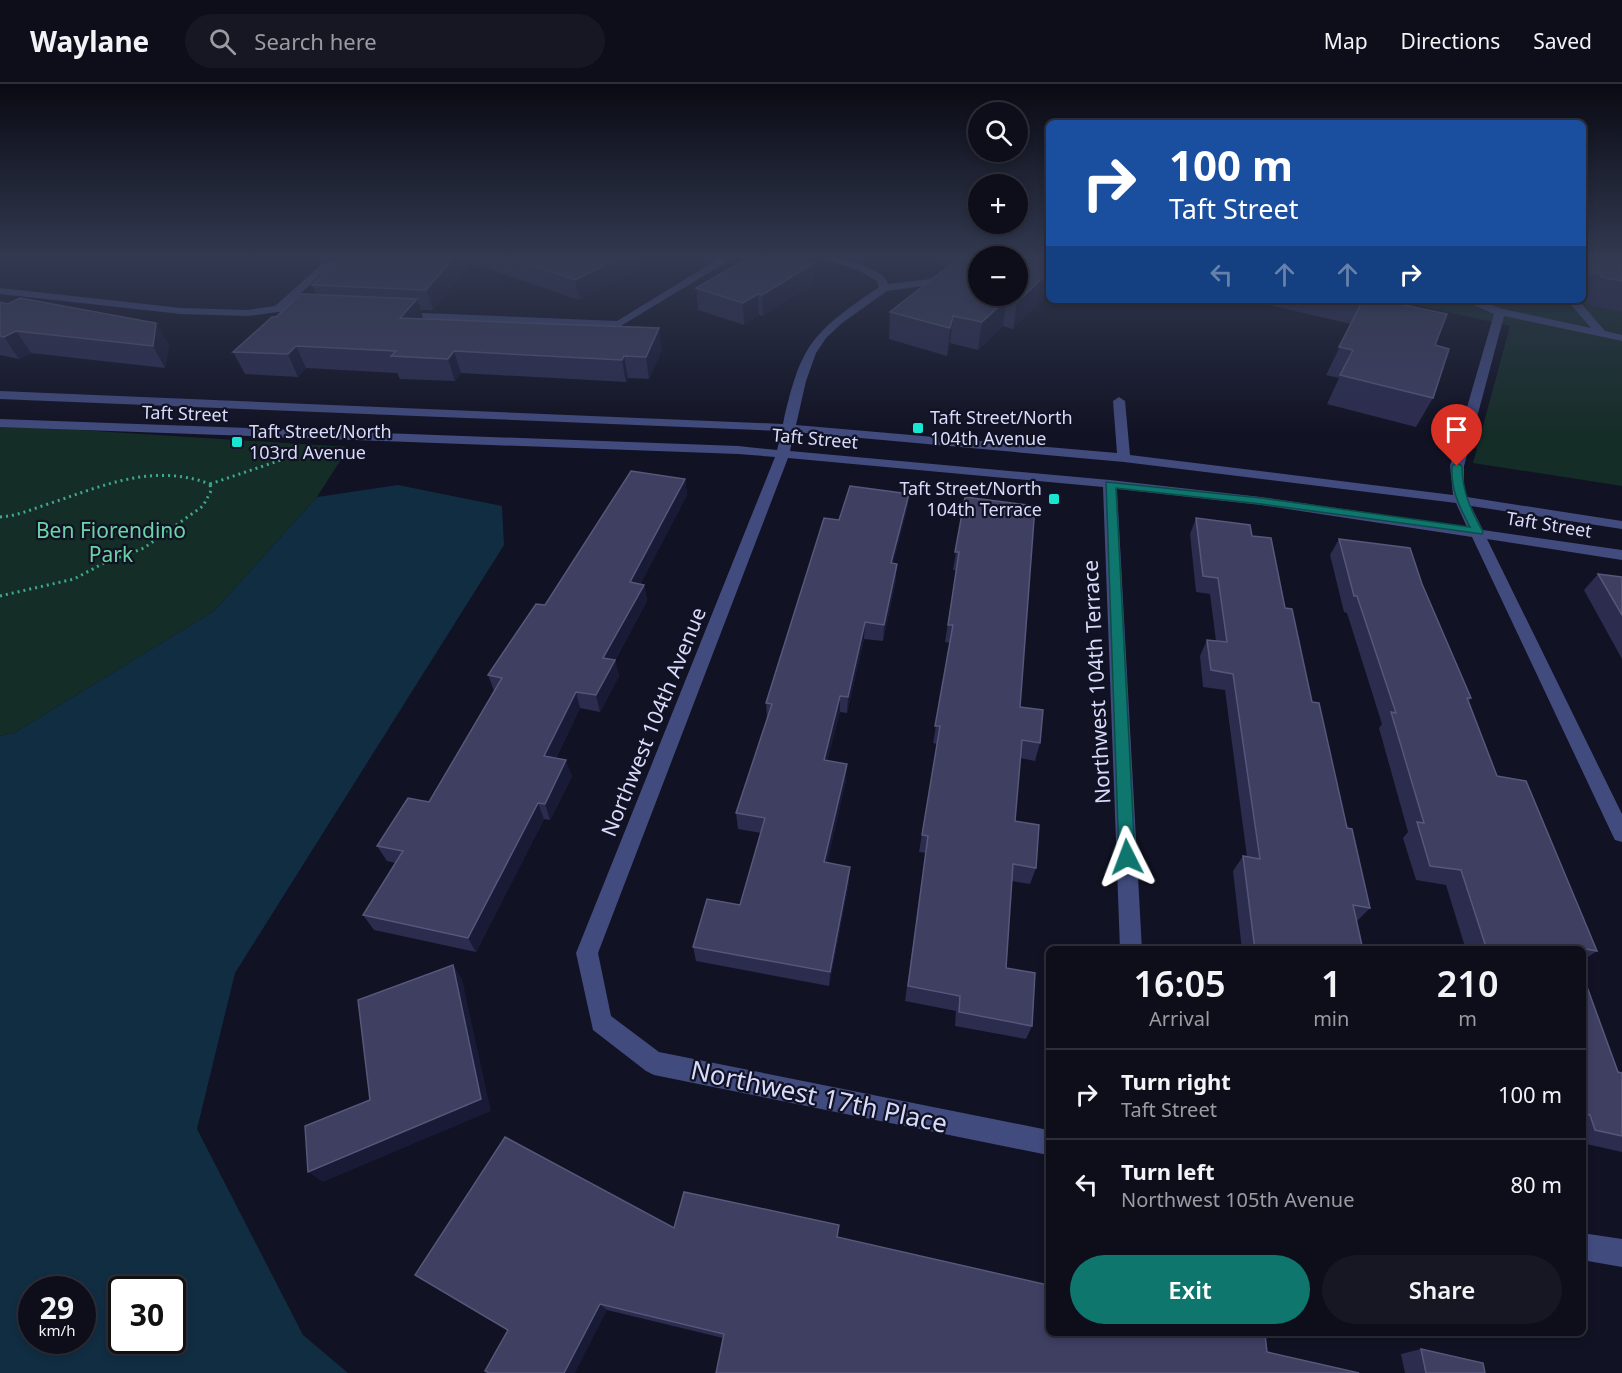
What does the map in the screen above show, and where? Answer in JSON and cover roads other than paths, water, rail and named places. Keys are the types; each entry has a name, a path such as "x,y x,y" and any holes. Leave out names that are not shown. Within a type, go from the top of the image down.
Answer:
{"street":[{"path":"405,315 620,324 635,315"},
{"name":"Northwest 104th Avenue","path":"602,1022 586,952 786,441 808,357 823,334 848,315"},
{"path":"1499,315 1457,466 1457,484 1461,500 1622,834"},
{"path":"1515,315 1622,338"},
{"path":"1586,315 1601,333"},
{"name":"Taft Street","path":"0,395 786,441 1124,458 1461,500 1622,525"},
{"path":"1119,401 1124,458"},
{"name":"Taft Street","path":"0,423 738,450 786,441 1110,484 1261,501 1622,555"},
{"name":"Northwest 104th Terrace","path":"1110,484 1131,946"},
{"name":"Northwest 17th Place","path":"602,1022 654,1063 1046,1143"},
{"path":"1586,1247 1622,1253"}],"water":[{"path":"398,485 502,506 504,545 235,973 197,1129 303,1335 348,1373 0,1373 0,736 14,733 214,611 317,497"}],"place":[{"name":"Taft Street/North 104th Avenue","path":"918,428"},
{"name":"Taft Street/North 103rd Avenue","path":"237,442"},
{"name":"Taft Street/North 104th Terrace","path":"1054,499"}],"park label":[{"name":"Ben Fiorendino Park","path":"111,543"}]}
